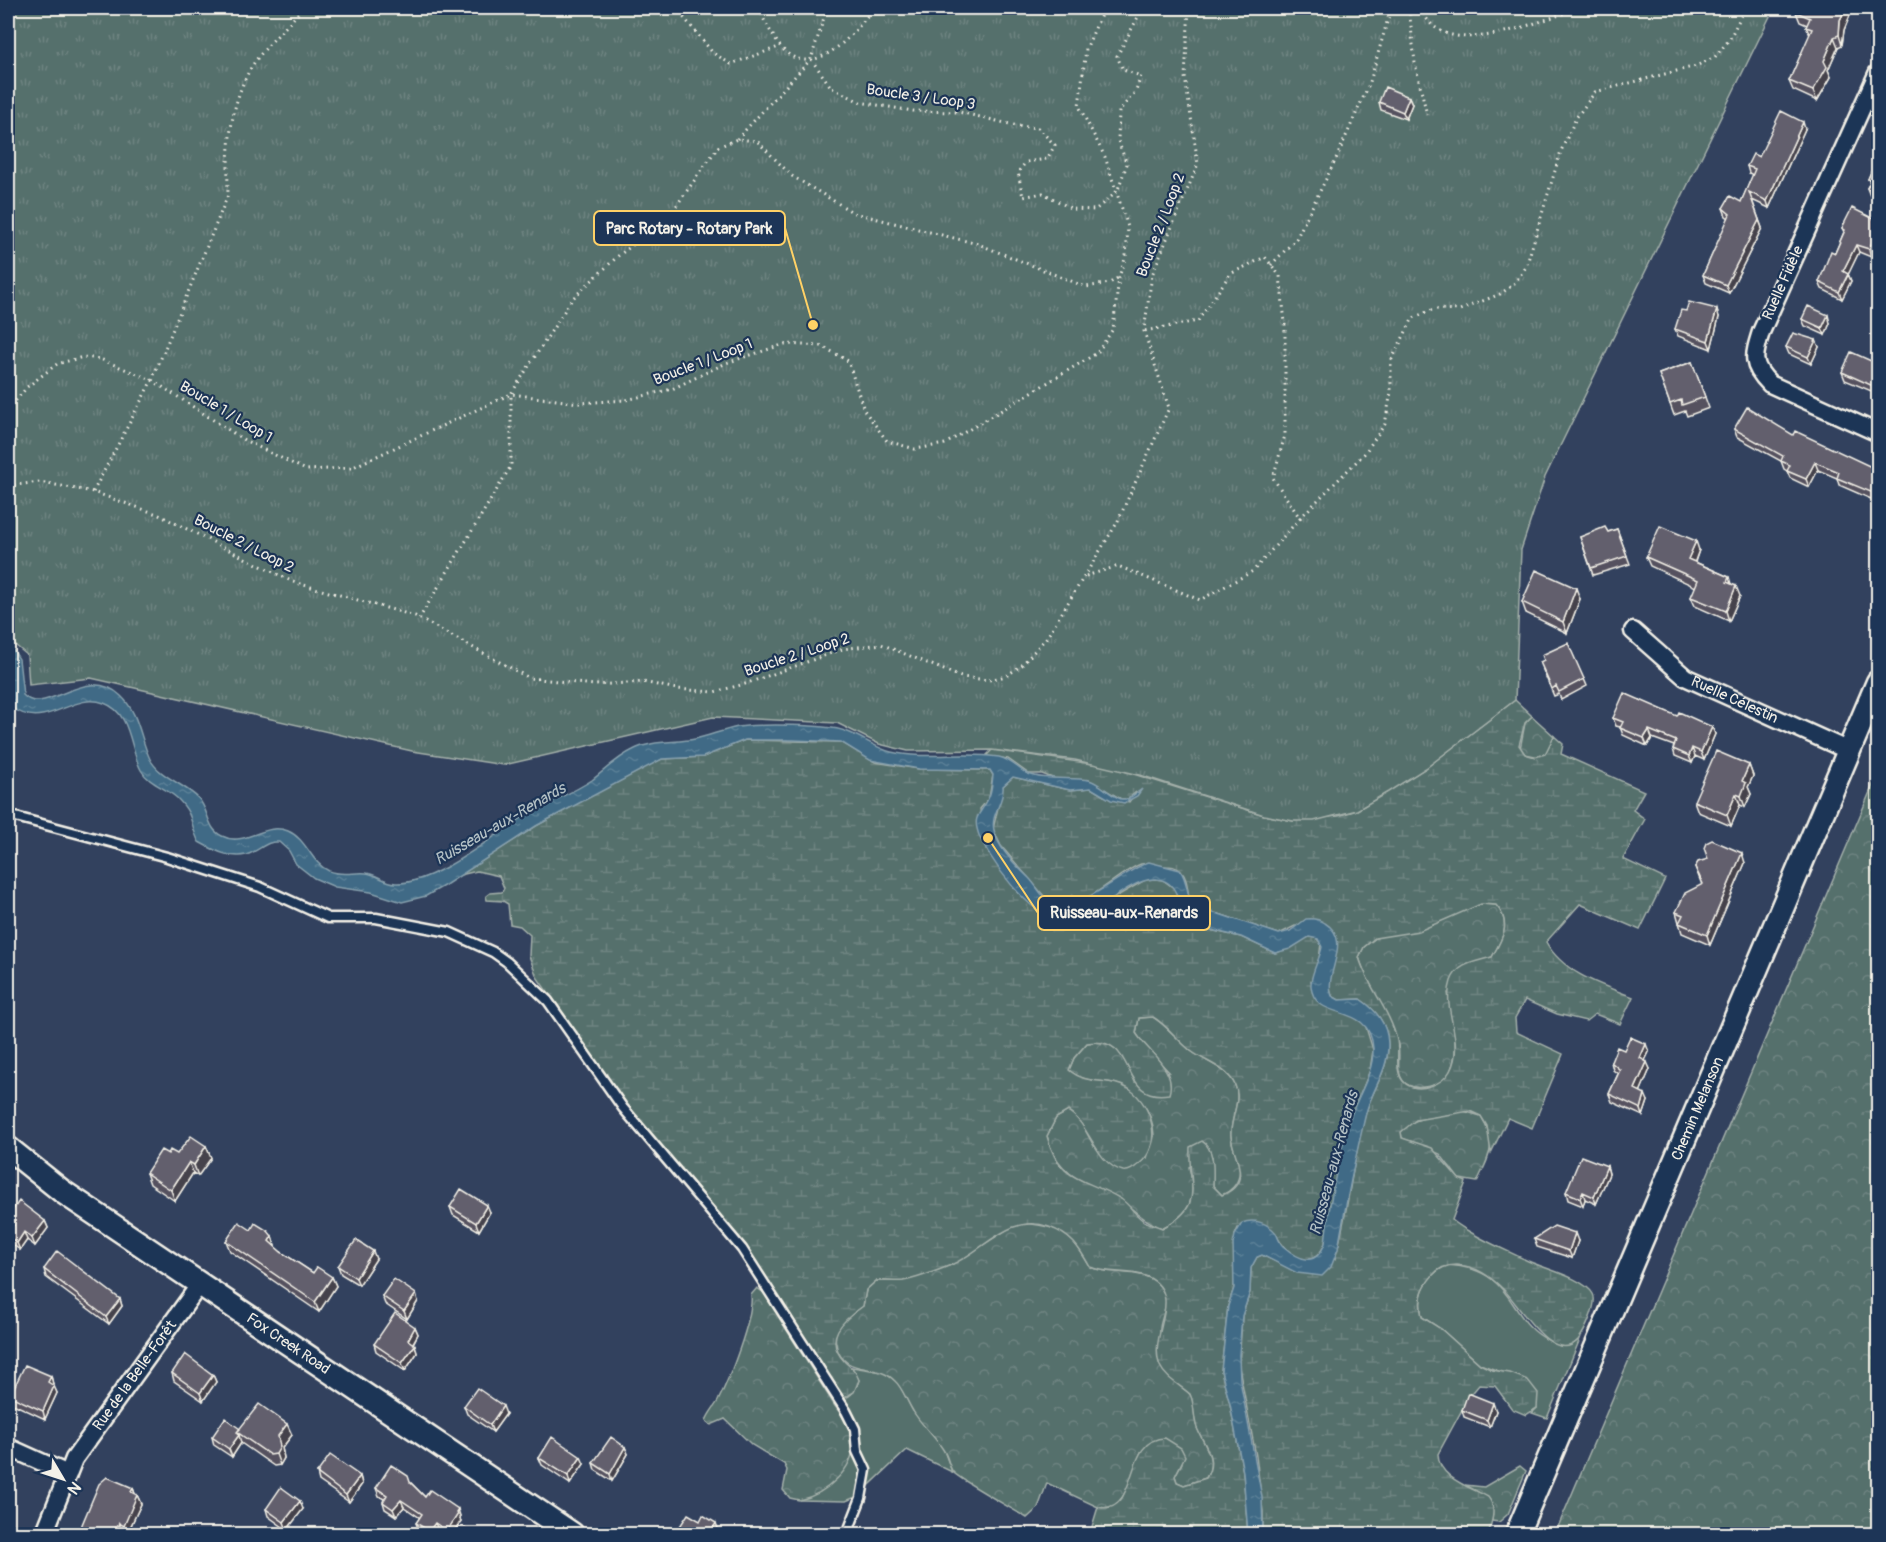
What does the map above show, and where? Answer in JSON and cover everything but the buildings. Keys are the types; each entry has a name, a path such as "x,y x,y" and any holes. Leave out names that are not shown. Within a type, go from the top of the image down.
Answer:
{"street":[{"name":"Ruelle Fidèle","path":"1878,72 1761,332 1754,360 1758,372 1770,384 1878,433"},
{"name":"Ruelle Célestin","path":"1633,631 1665,663 1685,677 1849,751"},
{"name":"Chemin Melanson","path":"1517,1534 1878,681"},
{"name":"Fox Creek Road","path":"8,1148 63,1192 572,1534"},
{"name":"Rue de la Belle-Forêt","path":"44,1534 74,1459 200,1284"},
{"path":"8,1447 68,1474"}],"lane":[{"path":"8,815 178,860 260,886 328,918 376,918 449,932 493,952 520,972 548,1001 623,1108 742,1249 846,1411 855,1428 857,1451 866,1470 861,1498 847,1534"}],"path":[{"path":"93,492 152,380 228,195 228,167 234,107 256,61 303,8"},
{"path":"675,8 713,53 730,64 779,47"},
{"path":"760,8 779,47 793,58 811,59 831,53 856,33 873,8"},
{"path":"419,619 511,466 511,394 572,298 618,256 667,219 718,147 737,139 811,59 826,8"},
{"name":"Boucle 1 / Loop 1","path":"8,410 27,387 57,364 83,357 100,359 152,380 244,440 306,470 351,468 511,394 579,403 626,400 672,389 726,363 785,344 822,346 848,361 864,410 887,441 915,449 945,444 1097,353 1113,329 1119,277 1126,256 1128,227 1105,157 1080,106 1086,48 1104,8"},
{"path":"1116,192 1127,164 1118,141 1119,111 1136,91 1140,76 1123,70 1118,57 1143,8"},
{"name":"Boucle 2 / Loop 2","path":"8,486 40,482 93,492 157,514 293,582 419,619 529,678 595,685 643,682 677,689 714,692 745,684 843,649 881,644 961,677 989,680 1006,676 1022,664 1047,637 1085,576 1117,523 1169,408 1144,331 1152,275 1198,164 1185,77 1189,8"},
{"path":"1271,265 1296,239 1336,159 1370,81 1391,8"},
{"path":"1409,8 1415,63 1427,115"},
{"path":"1421,8 1426,21 1444,33 1475,38 1513,30 1582,8"},
{"path":"1085,576 1118,566 1200,600 1253,571 1300,518 1364,454 1385,424 1391,392 1391,361 1413,318 1434,309 1460,310 1500,294 1513,285 1526,267 1561,151 1576,118 1595,92 1696,66 1715,57 1729,40 1745,8"},
{"name":"Boucle 3 / Loop 3","path":"811,59 831,87 860,102 913,111 959,112 1018,126 1038,128 1055,144 1047,159 1026,162 1018,172 1023,197 1042,193 1072,209 1095,210 1116,192"},
{"path":"737,139 757,141 792,177 854,213 978,244 1086,287 1110,283 1119,277"},
{"path":"1144,331 1198,321 1230,274 1265,257 1280,276 1285,323 1285,435 1273,478 1300,518"}],"green space":[{"path":"8,8 1774,8 1545,477 1521,550 1515,700 1426,768 1357,810 1314,821 1293,821 1264,815 1140,775 1075,760 992,750 908,751 879,744 837,723 713,717 504,765 412,751 91,678 29,685 27,655 8,639"},
{"path":"1515,700 1532,716 1525,723 1519,745 1525,754 1535,757 1545,754 1554,736 1563,744 1561,754 1644,791 1633,810 1645,819 1623,859 1665,879 1640,930 1580,904 1546,942 1562,962 1584,977 1633,997 1620,1024 1595,1014 1586,1021 1557,1014 1525,1000 1515,1018 1516,1032 1563,1054 1532,1128 1508,1118 1491,1153 1487,1126 1481,1116 1470,1111 1416,1120 1401,1132 1402,1138 1432,1148 1459,1179 1466,1182 1452,1220 1499,1247 1581,1283 1593,1294 1594,1304 1584,1331 1578,1340 1568,1346 1558,1345 1547,1339 1499,1285 1477,1270 1457,1265 1444,1267 1435,1272 1423,1290 1420,1305 1422,1317 1441,1329 1480,1364 1492,1370 1510,1373 1528,1380 1538,1393 1537,1408 1526,1415 1512,1409 1495,1386 1479,1385 1469,1397 1438,1454 1439,1462 1449,1476 1488,1497 1491,1501 1493,1515 1488,1534 1263,1534 1263,1511 1256,1456 1239,1367 1242,1316 1250,1292 1251,1268 1257,1257 1262,1255 1289,1268 1335,1259 1362,1128 1388,1053 1387,1036 1383,1023 1376,1013 1360,999 1339,1000 1332,996 1330,980 1337,948 1333,931 1295,926 1279,934 1219,914 1195,910 1190,901 1184,875 1175,867 1141,864 1085,899 1061,906 1050,903 1001,846 993,829 1003,786 1013,777 1070,790 1091,788 1104,796 1129,802 1136,792 1128,799 1121,799 1089,780 1058,780 1042,774 1029,774 1008,759 986,756 992,750 1108,766 1264,815 1293,821 1338,816 1357,810 1426,768","holes":["1481,904 1496,905 1505,924 1500,943 1492,957 1462,967 1451,981 1449,1003 1456,1048 1450,1071 1436,1084 1424,1088 1412,1087 1402,1080 1398,1069 1398,1046 1394,1029 1367,978 1359,957 1364,947 1375,938 1419,931"]},
{"path":"1532,716 1554,736 1548,751 1540,757 1525,754 1520,749 1525,723"},
{"path":"745,740 841,742 875,762 919,769 990,770 993,775 989,798 980,809 986,849 1018,892 1053,920 1086,918 1110,900 1145,880 1155,879 1163,880 1175,889 1183,915 1205,929 1241,937 1275,953 1309,937 1314,936 1321,943 1319,960 1311,981 1347,1013 1365,1024 1373,1050 1370,1070 1349,1123 1325,1243 1320,1253 1314,1258 1299,1258 1285,1248 1275,1233 1238,1228 1235,1235 1234,1288 1228,1306 1221,1371 1243,1472 1248,1534 1093,1534 1091,1530 1098,1507 1111,1507 1120,1500 1142,1450 1151,1441 1165,1438 1181,1448 1185,1456 1175,1476 1177,1482 1184,1485 1206,1478 1211,1465 1210,1458 1197,1428 1190,1394 1169,1378 1160,1366 1157,1354 1158,1342 1165,1306 1164,1295 1159,1285 1141,1275 1090,1267 1074,1242 1049,1227 1035,1224 1022,1225 998,1235 951,1265 903,1281 876,1281 866,1290 863,1306 842,1324 835,1337 838,1353 852,1368 859,1380 854,1392 843,1399 763,1275 626,1105 537,977 529,956 530,935 520,926 510,924 508,904 503,901 487,900 486,896 490,893 502,892 504,888 499,876 477,871 460,875 536,826 646,766 662,759 703,757","holes":["1153,1017 1191,1051 1227,1074 1235,1085 1237,1103 1231,1135 1240,1176 1232,1190 1222,1195 1213,1186 1213,1162 1210,1150 1202,1141 1190,1147 1192,1184 1190,1203 1185,1212 1162,1228 1144,1221 1121,1199 1076,1178 1067,1171 1052,1152 1047,1136 1056,1118 1068,1111 1076,1117 1099,1152 1113,1167 1125,1171 1139,1164 1151,1147 1153,1137 1149,1115 1144,1105 1137,1096 1122,1085 1083,1078 1069,1070 1074,1058 1087,1043 1104,1043 1115,1048 1142,1089 1153,1094 1169,1094 1169,1077 1165,1069 1136,1033 1139,1018"]},
{"path":"1878,773 1878,1534 1569,1534 1558,1527"},
{"path":"1481,904 1496,905 1504,918 1504,931 1500,943 1492,957 1481,961 1448,993 1455,1034 1455,1049 1448,1075 1438,1083 1421,1087 1410,1086 1401,1077 1398,1045 1359,957 1364,947 1376,938"},
{"path":"1153,1017 1191,1051 1227,1074 1237,1091 1231,1135 1240,1170 1237,1182 1231,1190 1222,1195 1213,1186 1212,1157 1189,1167 1192,1188 1190,1204 1180,1217 1162,1228 1147,1221 1112,1195 1086,1185 1070,1174 1058,1161 1047,1136 1056,1118 1068,1111 1078,1117 1094,1146 1147,1158 1154,1135 1153,1126 1142,1102 1121,1086 1085,1079 1069,1070 1074,1058 1087,1043 1098,1042 1113,1047 1118,1052 1135,1082 1169,1072 1144,1046 1136,1033 1139,1018"},
{"path":"1463,1111 1481,1116 1491,1142 1477,1182 1459,1179 1440,1154 1402,1138 1401,1132 1413,1122"},
{"path":"1024,1223 1048,1227 1064,1234 1077,1246 1090,1267 1145,1276 1159,1285 1164,1292 1166,1305 1161,1324 1161,1337 1175,1380 1193,1400 1196,1423 1210,1458 1206,1478 1184,1485 1177,1482 1175,1476 1182,1463 1141,1452 1127,1489 1116,1504 1098,1507 1047,1483 1038,1508 1027,1518 953,1472 944,1451 916,1416 894,1380 878,1371 852,1365 839,1354 835,1337 839,1326 863,1306 866,1290 876,1281 902,1281 951,1265 1011,1227"},
{"path":"1448,1265 1470,1269 1487,1276 1499,1286 1525,1321 1550,1341 1573,1344 1580,1339 1547,1418 1532,1413 1537,1408 1501,1372 1480,1364 1441,1329 1422,1317 1421,1300 1425,1286 1434,1274"},
{"path":"757,1288 764,1293 845,1420 853,1439 853,1450 845,1470 829,1486 799,1500 790,1498 783,1490 787,1470 784,1464 752,1445 725,1419 711,1425 706,1421 718,1401 734,1364 749,1318 751,1295"},
{"path":"852,1367 884,1372 899,1384 913,1411 943,1448 952,1472 907,1450 858,1496 846,1501 799,1500 822,1490 855,1443 843,1399 853,1392 859,1380"},
{"path":"1520,1466 1526,1471 1508,1514 1499,1522 1492,1521 1492,1507 1487,1498 1465,1485 1484,1487"}],"water":[{"path":"8,642 19,659 23,695 32,701 94,685 107,687 121,696 132,710 154,765 199,799 217,833 230,839 239,839 271,829 288,831 300,840 318,862 329,871 370,874 392,883 412,881 447,867 530,813 585,785 622,756 640,747 695,739 738,727 792,725 823,727 851,733 891,752 999,757 1033,775 1089,780 1121,799 1128,799 1142,789 1137,796 1124,803 1111,800 1091,788 1070,790 1013,777 1003,786 1002,797 993,824 996,837 1003,850 1032,881 1044,898 1060,906 1086,898 1149,862 1180,870 1195,910 1219,914 1279,934 1290,931 1306,919 1323,922 1333,930 1337,939 1338,948 1330,987 1332,996 1339,1000 1360,999 1380,1018 1387,1036 1386,1062 1366,1113 1338,1249 1331,1267 1322,1276 1297,1273 1262,1255 1257,1257 1251,1268 1250,1292 1242,1316 1240,1380 1262,1497 1263,1534 1248,1534 1243,1472 1221,1371 1228,1306 1234,1288 1233,1244 1235,1235 1242,1223 1256,1221 1273,1229 1283,1246 1301,1258 1312,1259 1321,1251 1325,1243 1331,1197 1345,1136 1373,1058 1370,1033 1362,1023 1353,1017 1331,1010 1314,998 1311,981 1322,947 1318,939 1309,937 1290,949 1275,953 1241,937 1198,927 1185,916 1176,892 1171,886 1165,881 1156,879 1129,887 1088,916 1072,922 1056,920 1040,912 1024,899 998,867 980,838 976,820 990,793 993,775 990,770 919,769 870,760 841,742 745,740 703,757 662,759 536,826 426,896 402,902 371,892 335,887 314,878 296,864 289,851 279,842 269,843 246,855 233,856 199,842 187,810 173,794 144,775 125,723 113,708 104,703 81,702 36,716 24,714 11,707 8,698"}],"place":[{"name":"Parc Rotary - Rotary Park","path":"813,325"},
{"name":"Ruisseau-aux-Renards","path":"988,838"}]}
